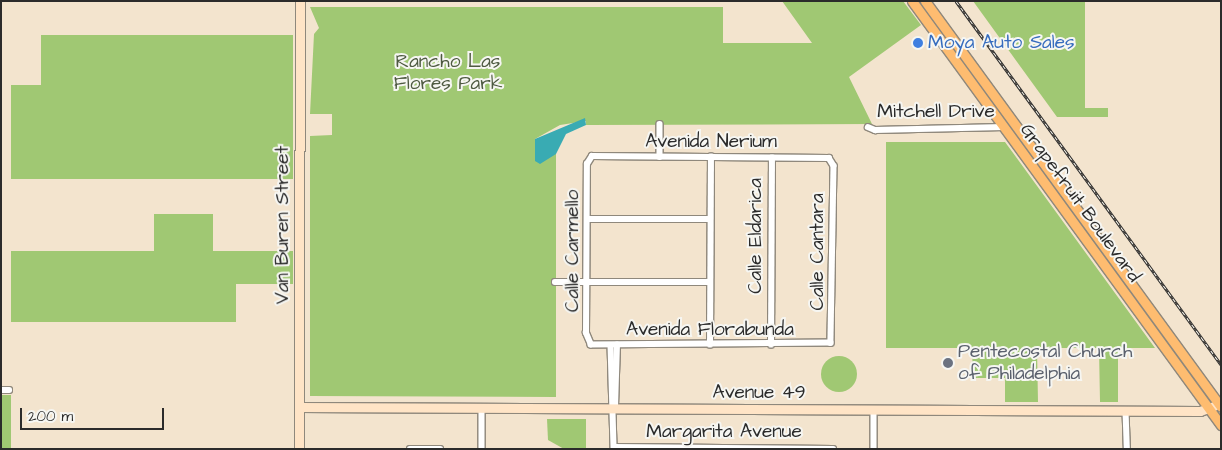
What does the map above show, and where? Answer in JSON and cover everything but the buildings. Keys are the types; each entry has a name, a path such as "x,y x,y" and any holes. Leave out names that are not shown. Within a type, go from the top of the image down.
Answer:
{"main road":[{"name":"Grapefruit Boulevard","path":"912,1 1221,425"},
{"name":"Grapefruit Boulevard","path":"925,1 1220,405"},
{"path":"1004,127 1017,135 1062,197 1076,210"}],"street":[{"name":"Van Buren Street","path":"299,449 300,1"},
{"path":"660,124 660,157"},
{"name":"Mitchell Drive","path":"868,127 1004,127"},
{"path":"710,157 710,345"},
{"name":"Avenida Nerium","path":"590,158 710,157 832,160"},
{"name":"Calle Carmello","path":"589,343 588,219 590,158"},
{"name":"Calle Eldarica","path":"771,346 772,158"},
{"name":"Calle Cantara","path":"831,343 832,160"},
{"path":"588,219 710,219"},
{"path":"555,282 710,282"},
{"name":"Avenida Florabunda","path":"589,343 614,345 771,346 831,343"},
{"path":"614,345 614,448"},
{"path":"1,390 9,390"},
{"path":"1210,409 1220,405"},
{"name":"Avenue 49","path":"299,407 482,411 614,409 1126,411 1210,409"},
{"path":"874,410 874,449"},
{"path":"482,411 482,449"},
{"path":"1126,411 1127,449"},
{"name":"Margarita Avenue","path":"614,448 833,449"},
{"path":"410,449 440,449"}],"green space":[{"name":"Rancho Las Flores Park","path":"782,1 903,1 921,25 849,77 872,124 586,125 586,121 560,125 535,139 556,154 556,397 310,396 310,136 332,135 332,114 310,114 314,34 319,28 310,7 723,7 723,43 812,43"},
{"path":"973,1 1085,1 1085,108 1108,108 1108,117 1057,117"},
{"path":"41,35 293,35 293,179 11,179 11,85 41,85"},
{"path":"886,142 1005,142 1155,348 1118,348 1118,402 1100,402 1099,348 1037,348 1038,402 1005,402 1005,378 973,378 972,348 886,348"},
{"path":"154,214 213,214 213,251 293,251 293,284 236,284 236,322 11,322 11,251 154,251"},
{"path":"839,356 852,361 857,374 852,387 839,392 826,387 821,374 826,361"},
{"path":"1,395 11,395 11,449 1,449"},
{"path":"547,419 586,419 586,449 564,449 548,440"}],"water":[{"path":"585,118 586,125 566,134 556,154 540,164 535,161 535,139"}],"railway":[{"path":"956,1 1221,365"}],"place":[{"name":"Moya Auto Sales","path":"918,43"},
{"name":"Pentecostal Church of Philadelphia","path":"948,363"}]}
